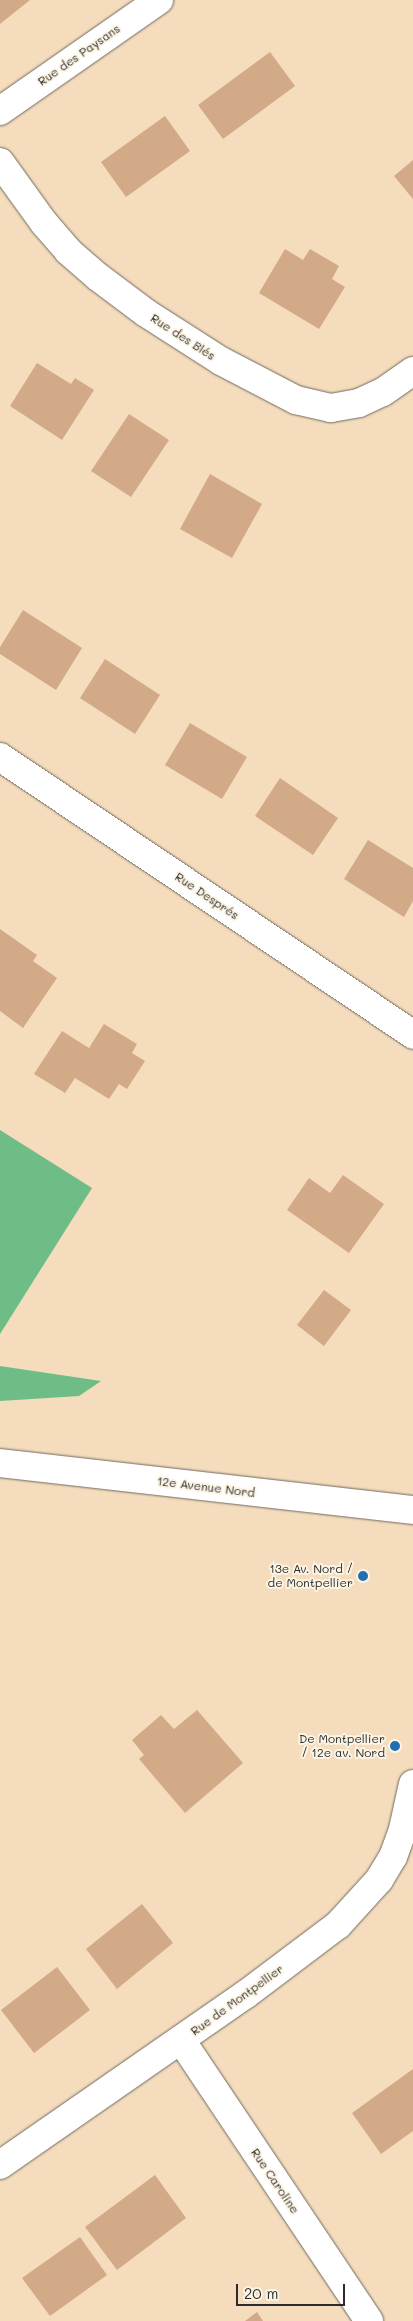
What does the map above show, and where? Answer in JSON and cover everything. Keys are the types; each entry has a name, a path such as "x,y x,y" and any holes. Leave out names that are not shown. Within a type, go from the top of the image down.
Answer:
{"street":[{"name":"Rue des Paysans","path":"0,111 159,0"},
{"name":"Rue des Blés","path":"0,162 44,223 68,251 98,277 146,313 221,361 296,400 331,408 359,403 383,392 413,371"},
{"name":"Rue Després","path":"0,757 413,1035"},
{"name":"12e Avenue Nord","path":"0,1463 413,1510"},
{"name":"Rue de Montpellier","path":"0,2165 245,1995 338,1925 379,1880 393,1857 403,1830 413,1784"},
{"name":"Rue Caroline","path":"181,2040 369,2321"}],"green space":[{"path":"0,1130 92,1188 0,1334"},
{"path":"0,1366 101,1381 79,1396 0,1401"}],"building":[{"path":"0,0 30,0 0,24"},
{"path":"270,52 295,86 223,139 198,105"},
{"path":"165,116 190,151 126,197 101,162"},
{"path":"413,160 413,199 394,176"},
{"path":"285,249 303,260 310,249 339,266 332,279 345,287 319,329 259,293"},
{"path":"37,363 71,384 75,378 94,390 62,440 10,406"},
{"path":"129,414 169,440 131,497 91,471"},
{"path":"210,474 262,504 232,558 180,529"},
{"path":"23,610 82,648 56,690 0,654 0,647"},
{"path":"105,659 160,695 135,734 80,698"},
{"path":"190,723 247,757 222,799 165,765"},
{"path":"280,778 338,818 313,855 255,816"},
{"path":"368,840 413,868 413,901 404,917 344,879"},
{"path":"0,929 37,955 33,961 57,978 23,1028 0,1011"},
{"path":"104,1024 137,1044 132,1053 145,1061 127,1089 119,1084 109,1099 75,1078 65,1093 34,1074 62,1031 89,1048"},
{"path":"343,1175 384,1204 349,1253 287,1210 309,1178 330,1193"},
{"path":"324,1290 351,1310 324,1346 297,1325"},
{"path":"197,1710 243,1763 185,1813 139,1759 144,1755 132,1740 161,1715 174,1729"},
{"path":"142,1904 173,1943 117,1989 86,1949"},
{"path":"57,1967 90,2010 34,2053 1,2010"},
{"path":"413,2069 413,2131 381,2154 352,2113"},
{"path":"155,2175 186,2218 117,2270 85,2227"},
{"path":"80,2237 107,2275 50,2316 22,2278"},
{"path":"257,2312 263,2321 245,2321"}],"place":[{"name":"13e Av. Nord / de Montpellier","path":"363,1576"},
{"name":"De Montpellier / 12e av. Nord","path":"395,1746"}]}
